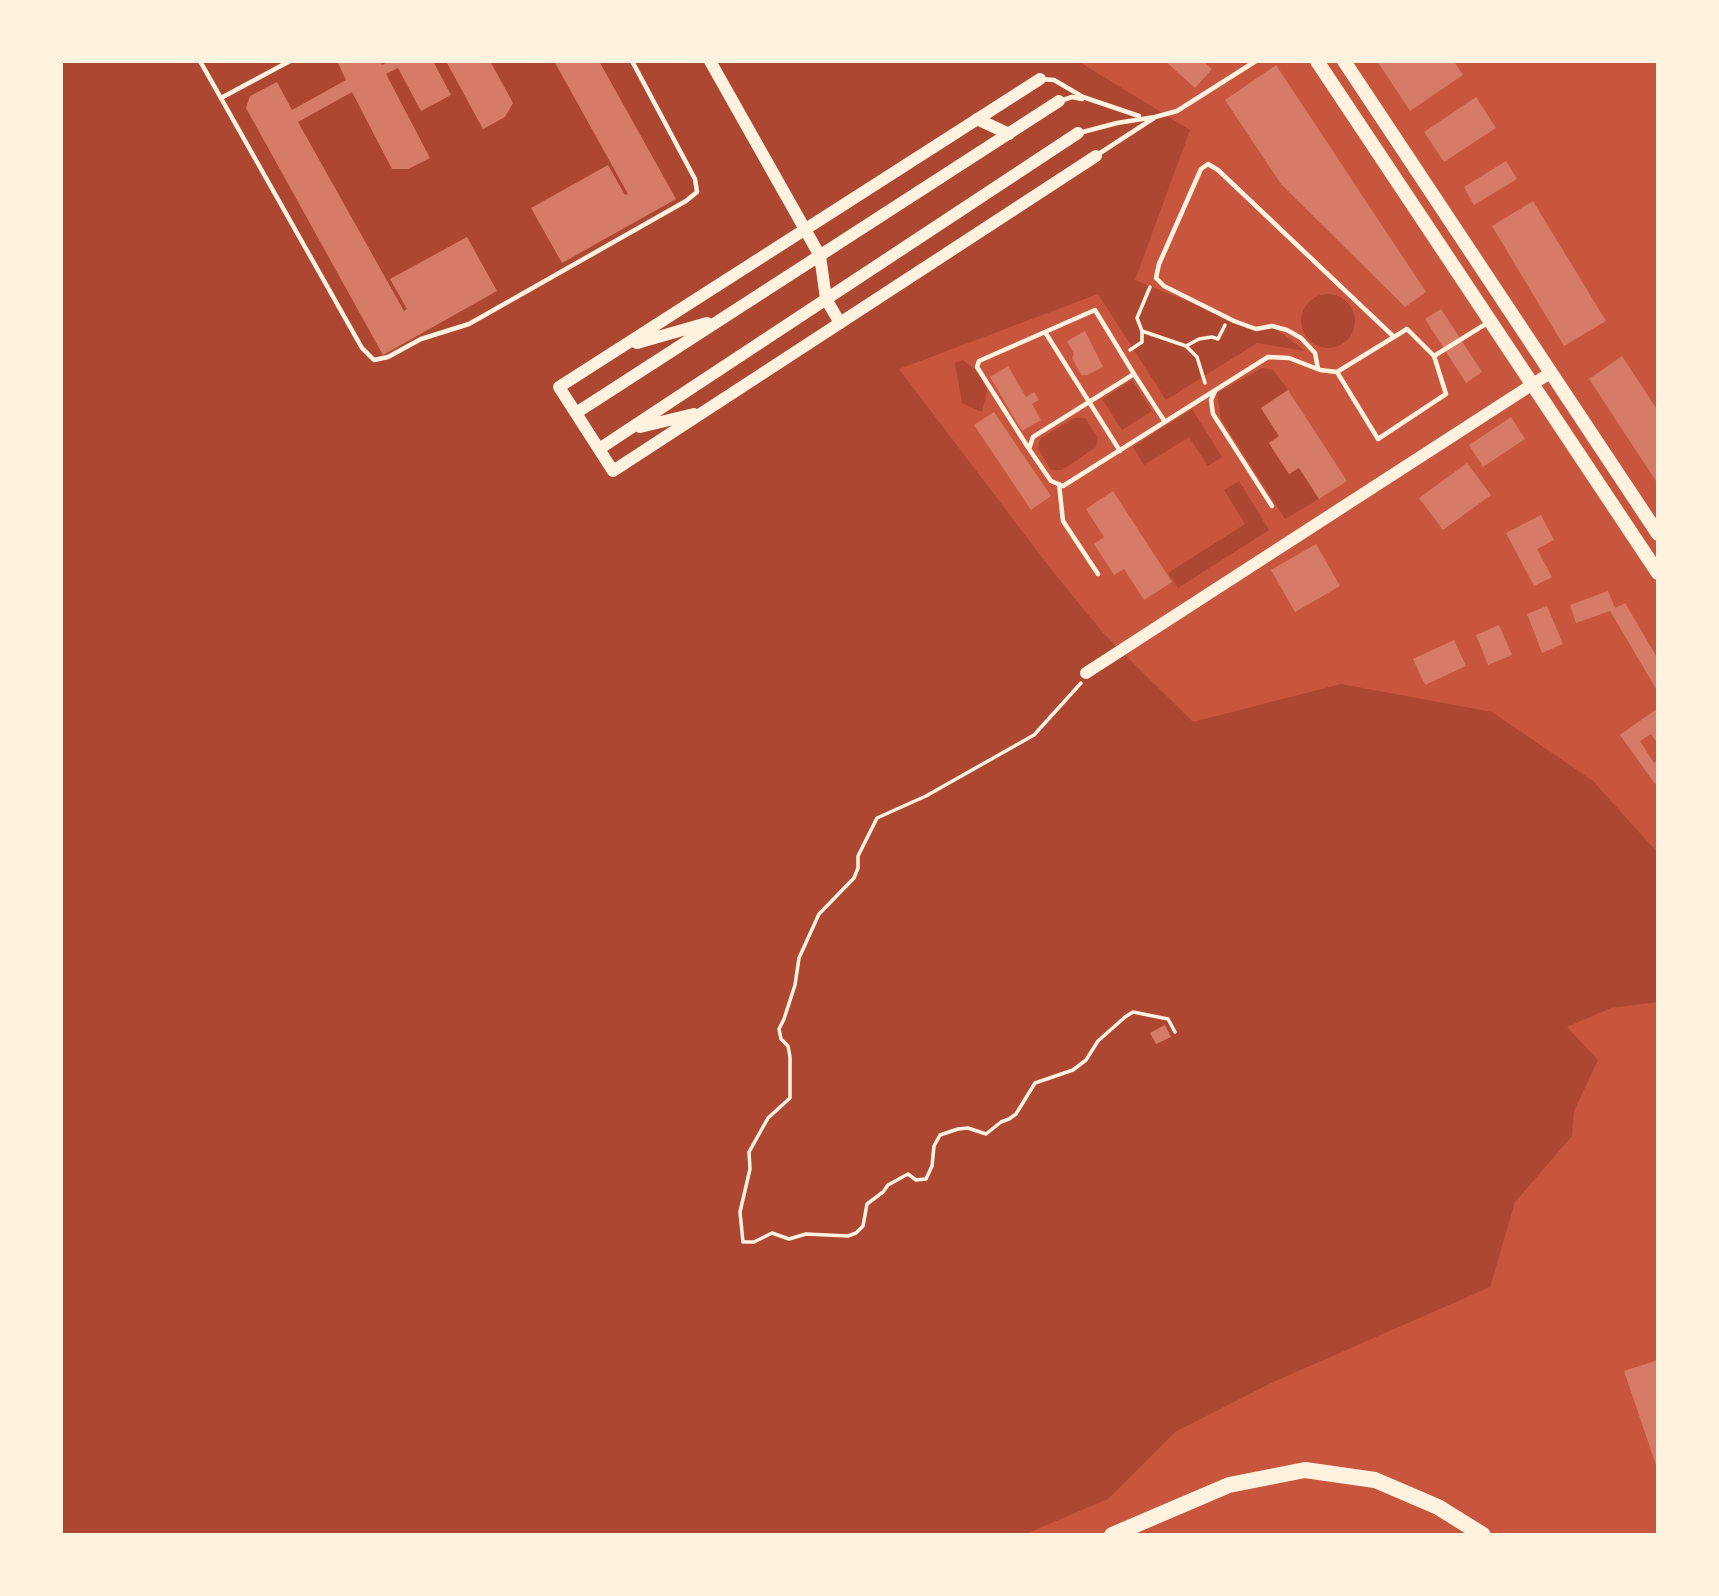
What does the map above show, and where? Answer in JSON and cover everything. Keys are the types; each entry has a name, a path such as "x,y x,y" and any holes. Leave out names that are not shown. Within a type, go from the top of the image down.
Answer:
{"highway":[{"path":"1112,1535 1229,1485 1305,1471 1375,1480 1438,1507 1483,1535"}],"main road":[{"path":"710,61 820,256 826,299 839,323"},
{"path":"1317,61 1658,573"},
{"path":"1344,61 1658,534"},
{"path":"1040,79 559,387 613,471 1096,156"},
{"path":"576,413 1059,101"},
{"path":"977,119 1009,134"},
{"path":"599,449 1078,133"},
{"path":"621,348 724,318"},
{"path":"1086,673 1550,373"},
{"path":"617,437 648,424 704,412"}],"lane":[{"path":"201,61 362,348 374,360 388,357 421,339 469,324 674,208 697,192 695,179 632,61"},
{"path":"221,98 290,61"},
{"path":"1078,133 1117,122 1177,111 1255,61"},
{"path":"1040,79 1054,80 1090,100"},
{"path":"1059,101 1072,97 1090,100 1147,118"},
{"path":"1096,156 1155,117"},
{"path":"1318,369 1315,353 1301,338 1287,330 1272,326 1256,329 1164,286 1156,278 1159,264 1201,169 1208,164 1218,170 1394,337"},
{"path":"1165,422 1095,310 979,361 977,367 1051,481 1063,486 1120,451 1268,357 1289,358 1318,369 1337,372 1407,329 1434,356 1446,394 1378,439 1337,372"},
{"path":"1434,356 1490,321"},
{"path":"1045,332 1120,451"},
{"path":"1029,449 1033,437 1134,374"},
{"path":"1216,390 1211,400 1213,414 1272,506"},
{"path":"1059,484 1063,521 1098,574"}],"path":[{"path":"1123,356 1142,342 1142,331 1137,318 1152,281 1156,278"},
{"path":"1186,346 1199,339 1218,339 1227,317"},
{"path":"1142,331 1186,346 1197,357 1207,395"},
{"path":"1086,673 1079,687 1034,735 926,796 877,818 858,856 858,868 854,878 819,914 799,958 794,985 779,1029 788,1046 790,1057 790,1098 768,1118 749,1152 750,1168 740,1212 743,1242 754,1241 772,1233 789,1239 806,1234 848,1236 856,1233 863,1226 867,1204 888,1185 908,1174 916,1180 926,1179 932,1166 934,1146 940,1135 968,1128 986,1134 1016,1114 1035,1083 1073,1070 1086,1060 1098,1041 1125,1017 1133,1012 1168,1019 1175,1032"}],"shaded area":[{"path":"61,61 1078,61 1190,130 1135,280 1256,329 1272,326 1305,351 1257,343 1166,400 1098,294 899,369 1050,568 1103,633 1193,722 1341,684 1492,712 1593,781 1658,853 1658,1002 1611,1008 1567,1027 1598,1060 1574,1111 1572,1136 1515,1202 1490,1287 1271,1383 1175,1432 1108,1499 1023,1535 61,1535"},
{"path":"1328,294 1347,302 1355,321 1347,340 1328,348 1309,340 1301,321 1309,302"},
{"path":"963,360 980,374 987,391 982,412 962,403 955,363"},
{"path":"1262,368 1273,370 1288,390 1261,408 1279,436 1269,443 1289,474 1299,468 1319,499 1285,519 1221,419 1217,393"},
{"path":"1132,380 1152,411 1122,430 1102,399"},
{"path":"1192,409 1222,457 1208,466 1189,437 1144,465 1133,447"},
{"path":"1074,418 1085,418 1098,438 1096,447 1062,470 1051,470 1038,449 1040,439"},
{"path":"1239,481 1269,530 1178,588 1168,573 1245,524 1224,490"}],"building":[{"path":"337,61 380,61 382,65 389,61 433,61 451,95 421,111 398,68 386,74 430,158 408,169 392,169 352,92 298,122 404,311 407,309 390,279 467,237 497,291 383,355 246,108 250,96 277,82 292,110 346,80"},
{"path":"446,61 490,61 513,103 505,117 483,129"},
{"path":"554,61 599,61 676,199 562,263 531,208 608,165 625,195 628,194"},
{"path":"1165,61 1203,61 1212,69 1195,88"},
{"path":"1377,61 1454,61 1463,75 1410,111"},
{"path":"1276,65 1426,292 1405,307 1281,184 1225,100"},
{"path":"1476,97 1496,128 1444,162 1424,132"},
{"path":"1506,161 1517,179 1474,205 1464,187"},
{"path":"1533,201 1606,321 1564,346 1492,226"},
{"path":"1441,309 1482,372 1466,383 1425,319"},
{"path":"1085,331 1103,367 1081,375 1067,341"},
{"path":"1622,356 1658,411 1658,484 1589,379"},
{"path":"1008,366 1026,397 1034,392 1039,400 1032,404 1041,420 1022,431 990,377"},
{"path":"1288,390 1347,481 1319,499 1299,468 1289,474 1269,443 1279,436 1261,408"},
{"path":"994,412 1051,496 1031,510 974,425"},
{"path":"1511,417 1525,439 1483,467 1469,445"},
{"path":"1467,463 1491,495 1443,530 1419,498"},
{"path":"1113,491 1172,582 1144,600 1124,569 1114,575 1094,544 1104,537 1086,509"},
{"path":"1541,515 1554,540 1537,549 1552,577 1534,586 1506,533"},
{"path":"1316,544 1340,586 1295,612 1271,570"},
{"path":"1608,591 1615,608 1625,603 1658,659 1658,692 1610,611 1576,623 1570,605"},
{"path":"1547,606 1563,644 1542,653 1527,614"},
{"path":"1499,625 1512,655 1488,665 1476,635"},
{"path":"1454,640 1466,666 1425,685 1413,659"},
{"path":"1658,708 1658,744 1651,734 1640,741 1654,763 1658,760 1658,782 1655,784 1620,735"},
{"path":"1165,1025 1171,1037 1156,1044 1150,1033"},
{"path":"1658,1360 1658,1468 1657,1468 1624,1371"}]}
